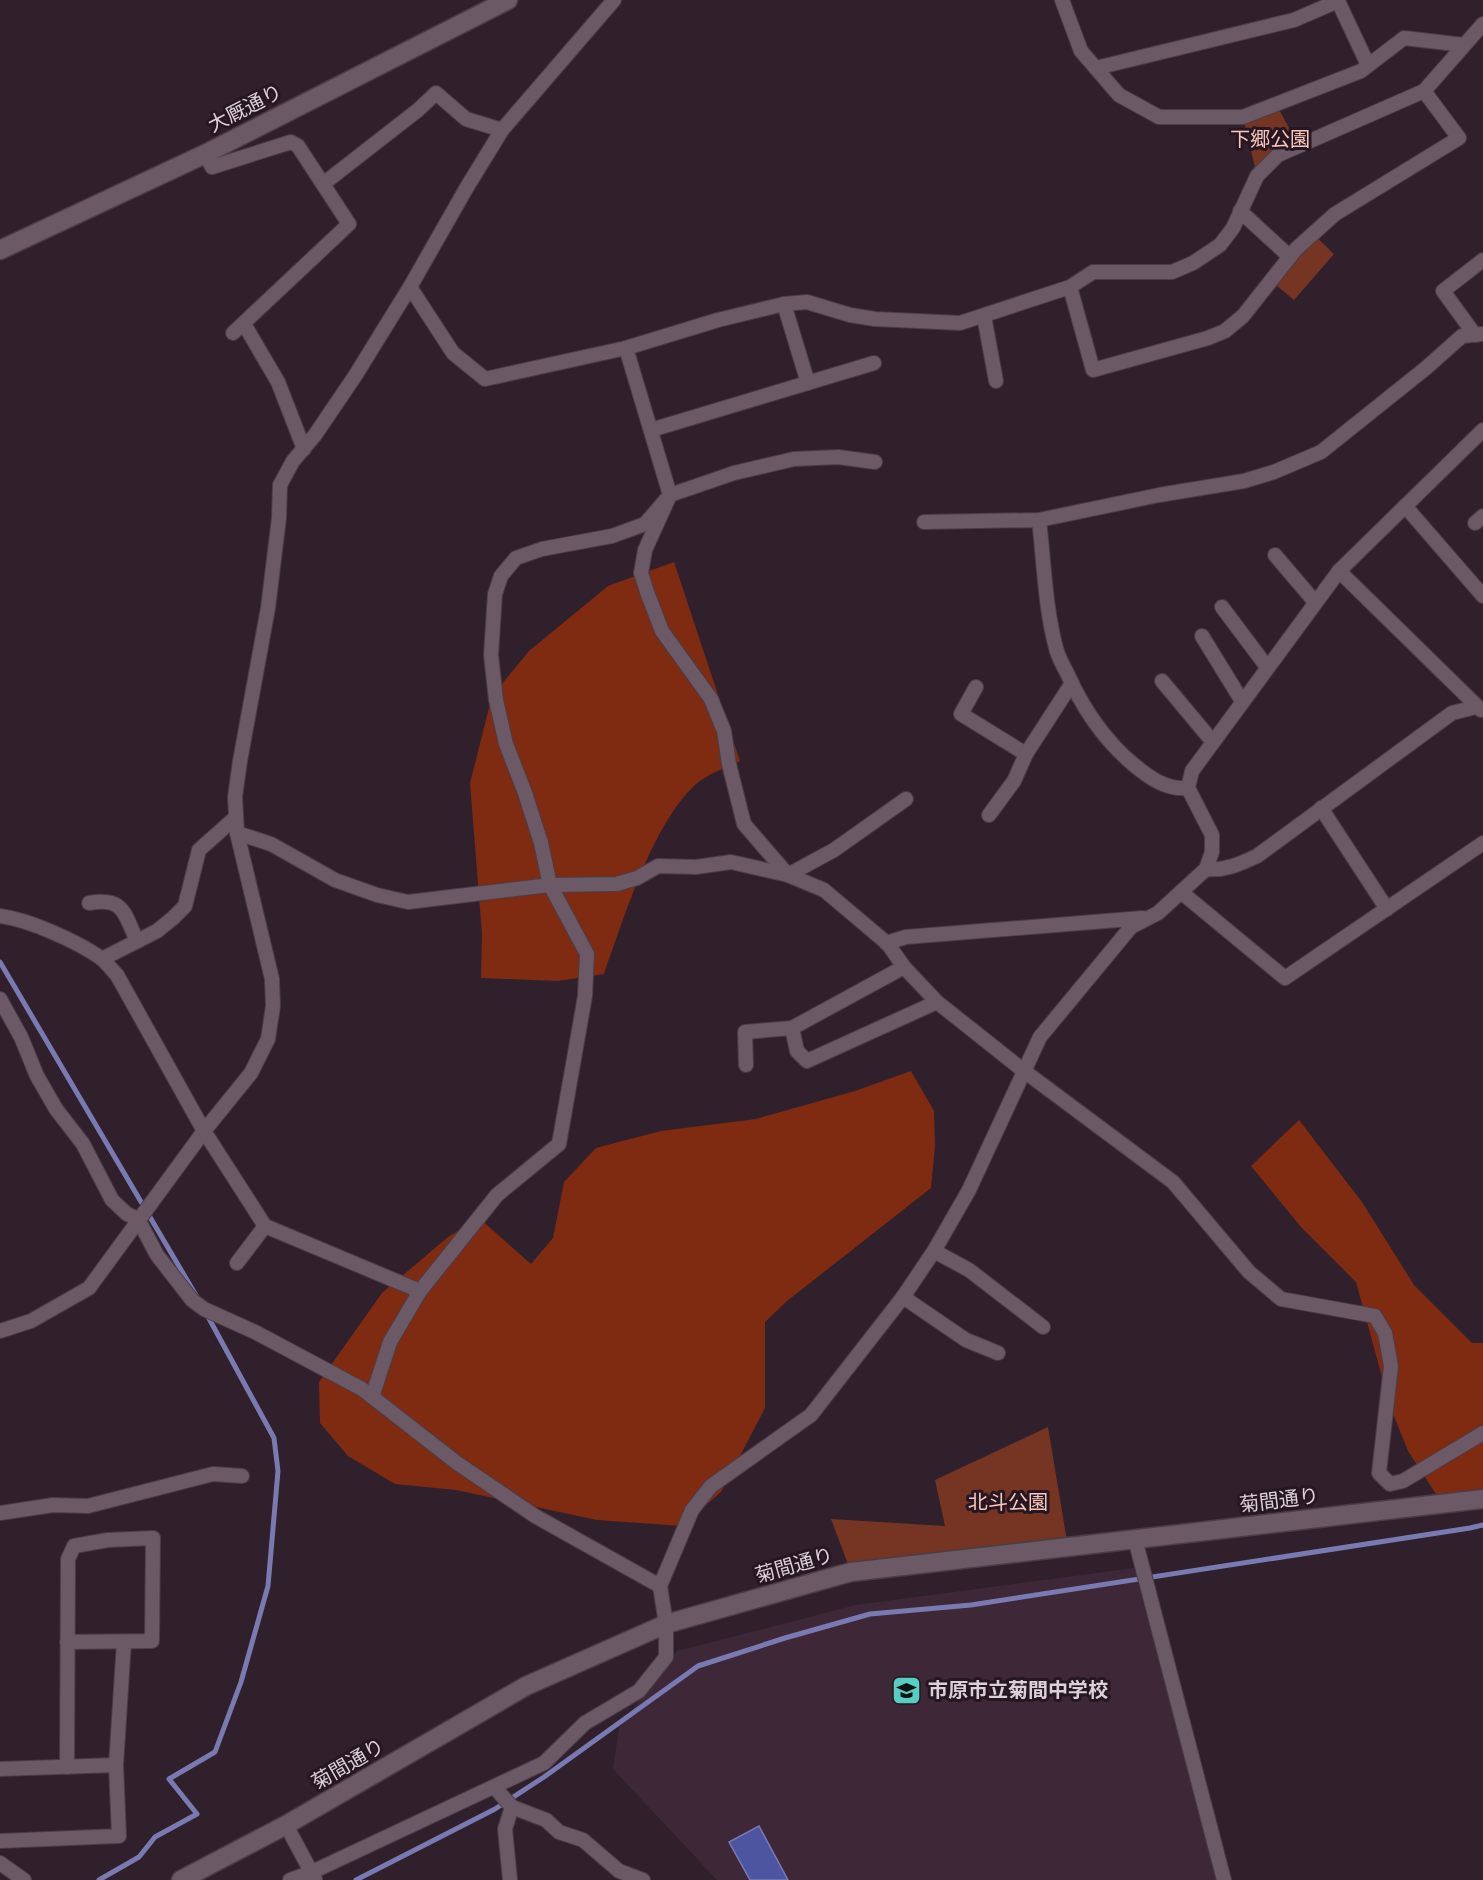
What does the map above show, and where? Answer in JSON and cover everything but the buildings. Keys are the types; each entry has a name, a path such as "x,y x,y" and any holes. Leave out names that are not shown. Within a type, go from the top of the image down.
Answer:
{"street":[{"name":"大厩通り","path":"0,250 205,154 508,0"},
{"path":"0,1331 31,1321 89,1288 204,1131 251,1073 268,1039 273,1006 272,979 237,833 235,797 271,586 279,518 280,485 293,461 355,376 502,130 615,0"},
{"path":"1062,0 1081,51 1119,95 1159,117 1243,117 1360,71 1404,38 1464,45"},
{"path":"1096,68 1294,20 1338,1 1368,65"},
{"path":"410,287 453,353 485,379 626,348 718,320 784,304 807,302 850,315 874,319 960,323 1070,287 1093,272 1172,272 1192,263 1220,245 1233,228 1257,176 1278,155 1424,91 1483,24"},
{"path":"1070,287 1093,369 1208,338 1225,331 1243,316 1296,249 1335,214 1460,138 1424,91"},
{"path":"323,184 418,110 436,93 466,119 502,130"},
{"path":"205,154 212,167 291,142 298,146 349,224 233,333"},
{"path":"1240,211 1290,257"},
{"path":"1479,334 1443,291 1483,260"},
{"path":"784,304 808,383"},
{"path":"984,316 996,381"},
{"path":"244,324 278,382 304,448"},
{"path":"924,522 1039,520 1159,495 1244,481 1274,472 1321,452 1426,368 1462,336 1479,334"},
{"path":"626,348 670,495 645,550 641,573 662,631 711,699 724,730 729,764 744,825 788,875"},
{"path":"651,430 874,363"},
{"path":"290,1880 314,1876 543,1763 585,1723 639,1691 666,1657 666,1624 660,1586 692,1510 711,1486 811,1415 903,1297 934,1251 969,1190 1040,1037 1131,927 1158,913 1206,869 1212,852 1212,835 1188,788 1192,771 1266,667 1339,571 1483,430"},
{"path":"372,1397 390,1342 420,1291 497,1195 559,1144 585,996 586,954 550,885 541,843 506,744 496,700 491,655 495,594 501,576 516,558 542,549 612,536 645,524 670,495 734,472 794,459 838,457 875,462"},
{"path":"1405,506 1483,596"},
{"path":"1039,520 1053,632 1057,650 1078,698 1097,727 1117,751 1154,780 1179,789 1188,788"},
{"path":"1275,555 1315,602"},
{"path":"1339,571 1479,709"},
{"path":"1222,607 1266,667"},
{"path":"1202,636 1242,701"},
{"path":"1162,681 1213,742"},
{"path":"989,815 1014,781 1026,754 1072,683"},
{"path":"976,687 961,714 1026,754"},
{"path":"1206,869 1218,870 1257,856 1452,713 1479,709"},
{"path":"788,875 834,850 906,799"},
{"path":"1321,808 1387,909"},
{"path":"102,959 157,931 185,906 199,850 236,817"},
{"path":"237,833 271,844 335,880 377,895 408,902 550,885 617,884 637,878 658,866 696,867 731,862 788,875 824,890 886,943 904,967 937,1002 1024,1071 1173,1182 1250,1272 1281,1299 1375,1316 1385,1333 1391,1366 1379,1473 1390,1484 1402,1481 1483,1433"},
{"path":"1181,892 1285,978 1483,843"},
{"path":"89,903 106,900 118,905 126,916 137,941"},
{"path":"0,916 41,928 102,959 117,975 204,1131 265,1226 420,1291"},
{"path":"886,943 906,938 1148,918"},
{"path":"746,1065 745,1032 792,1028 904,967"},
{"path":"0,999 21,1037 37,1076 56,1109 84,1144 112,1200 127,1214 138,1220 157,1255 192,1300 204,1309 255,1332 362,1389 456,1463 535,1516 660,1586"},
{"path":"792,1028 797,1051 807,1061 937,1002"},
{"path":"237,1263 265,1226"},
{"path":"934,1251 969,1270 1043,1328"},
{"path":"903,1297 966,1340 999,1353"},
{"path":"0,1513 53,1505 88,1506 213,1474 242,1476"},
{"name":"菊間通り","path":"181,1880 286,1825 526,1686 666,1624 851,1572 1483,1499"},
{"path":"67,1767 68,1559 74,1546 108,1540 153,1538 152,1641 68,1642"},
{"path":"1135,1539 1224,1880"},
{"path":"0,1841 119,1836 116,1765 124,1642"},
{"path":"0,1769 116,1765"},
{"path":"495,1788 512,1808 546,1820 559,1832 583,1840 619,1871 643,1880"},
{"path":"510,1880 505,1829 512,1808"},
{"path":"286,1825 314,1876"},
{"path":"0,1863 24,1880"}],"shaded area":[{"path":"674,562 740,761 711,774 695,785 665,824 630,900 604,974 558,981 481,978 482,934 470,783 492,696 529,651 608,586"},
{"path":"911,1071 934,1111 935,1146 931,1188 787,1301 765,1322 765,1408 721,1492 682,1526 597,1520 456,1490 395,1484 348,1456 320,1423 319,1382 382,1293 448,1237 479,1218 531,1264 553,1238 564,1182 596,1148 661,1131 756,1119 855,1091"},
{"path":"1299,1120 1362,1202 1414,1285 1472,1343 1483,1343 1483,1503 1443,1505 1408,1451 1390,1406 1356,1282 1301,1227 1251,1166"},
{"name":"市原市立菊間中学校","path":"1134,1568 1217,1880 717,1880 613,1769 619,1728 677,1651 856,1605"}],"green space":[{"name":"下郷公園","path":"1276,104 1299,146 1257,176 1243,117"},
{"path":"1313,234 1334,254 1294,300 1271,281"},
{"name":"北斗公園","path":"1048,1427 1068,1547 851,1572 831,1519 945,1526 935,1480"}],"water":[{"path":"759,1826 788,1880 750,1880 729,1842"}],"waterway":[{"path":"0,962 197,1297"},
{"path":"99,1880 139,1857 155,1837 197,1814 169,1779 215,1752 241,1682 268,1586 278,1471 274,1438 206,1313"},
{"path":"356,1880 495,1809 544,1777 698,1666 785,1638 870,1614 971,1605 1483,1525"}],"place":[{"name":"市原市立菊間中学校","path":"907,1690"}]}
